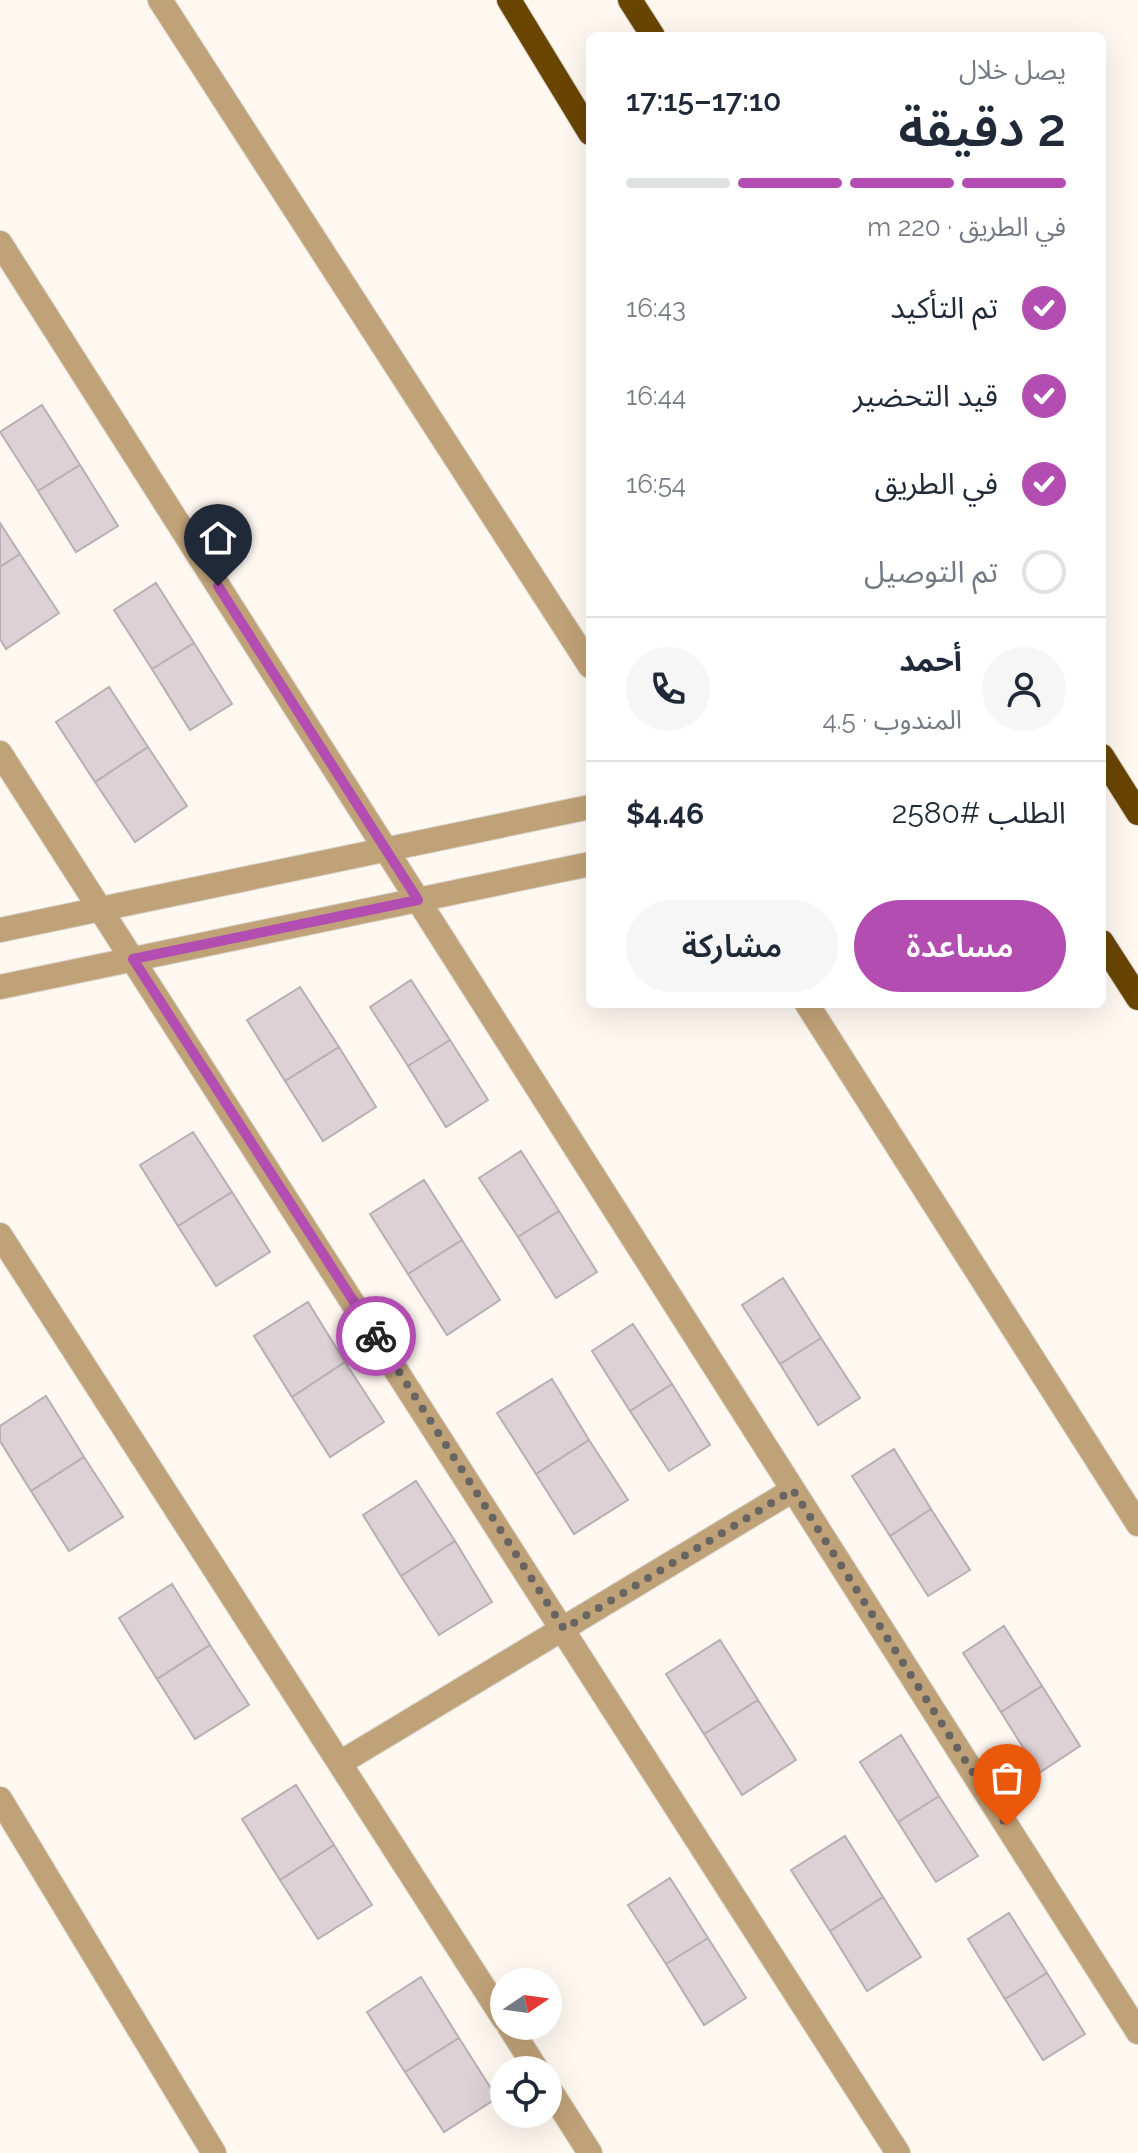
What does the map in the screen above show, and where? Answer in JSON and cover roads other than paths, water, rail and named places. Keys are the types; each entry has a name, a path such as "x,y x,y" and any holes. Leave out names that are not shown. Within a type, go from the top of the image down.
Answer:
{"highway":[{"path":"509,0 586,126"},
{"path":"630,0 650,32"},
{"path":"1106,762 1138,813"},
{"path":"1106,948 1138,998"}],"street":[{"path":"160,0 586,660"},
{"path":"0,243 1138,2032"},
{"path":"0,753 898,2153"},
{"path":"0,930 586,808"},
{"path":"0,987 586,865"},
{"path":"810,1008 1138,1524"},
{"path":"0,1235 490,1997"},
{"path":"340,1763 793,1490"},
{"path":"0,1799 214,2153"},
{"path":"562,2109 590,2153"}]}
